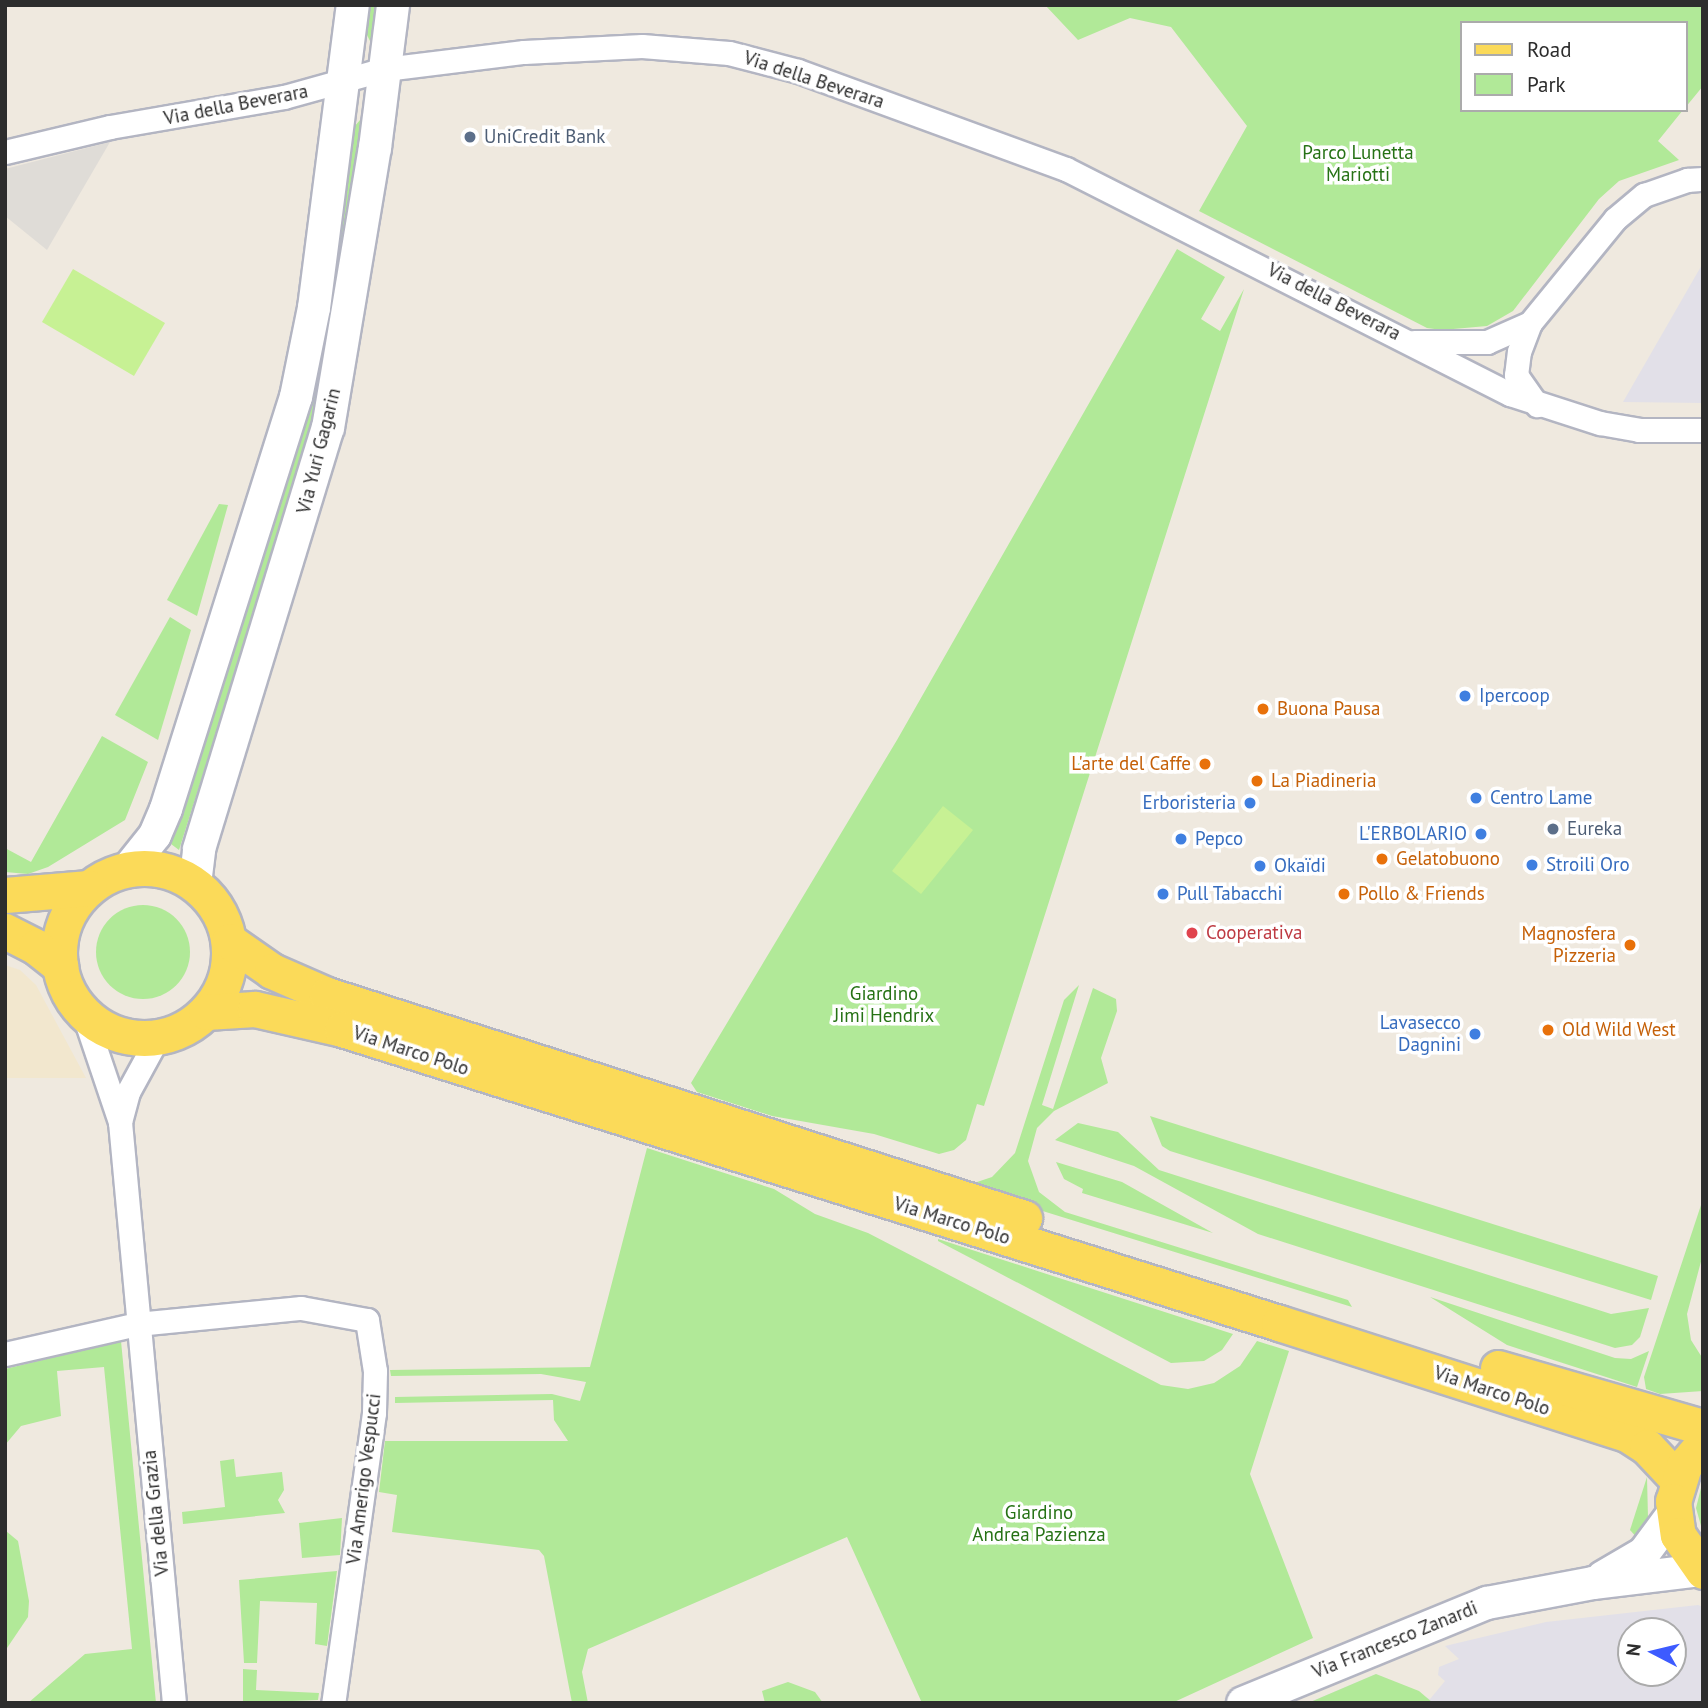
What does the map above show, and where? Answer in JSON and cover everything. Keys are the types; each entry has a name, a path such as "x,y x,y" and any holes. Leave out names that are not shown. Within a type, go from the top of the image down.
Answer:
{"main road":[{"name":"Via Yuri Gagarin","path":"128,869 155,835 166,809 296,397 314,308 353,5"},
{"name":"Via Yuri Gagarin","path":"195,884 199,849 328,428 393,5"},
{"path":"5,895 89,888 128,869 162,869 195,884 219,912 229,941 226,976 206,1012 189,1026 158,1037 121,1035 83,1012 66,988 60,966 64,924 89,888"},
{"path":"5,931 60,966"},
{"name":"Via Marco Polo","path":"229,941 284,977 351,1003 1638,1412 1703,1427"},
{"name":"Via Marco Polo","path":"206,1012 255,1009 342,1029 1279,1323 1627,1434 1647,1447 1678,1480"},
{"path":"1702,1571 1682,1544 1673,1514 1678,1480 1690,1456 1703,1444"},
{"name":"Via Francesco Zanardi","path":"1593,1583 1644,1553 1673,1514"},
{"name":"Via Francesco Zanardi","path":"1242,1703 1451,1615 1500,1600 1593,1583 1702,1571"}],"street":[{"name":"Via della Beverara","path":"5,152 343,84 385,69 524,52 642,46 701,49 765,61 1066,169 1413,342 1443,364 1536,405 1639,430 1703,430"},
{"name":"Via della Beverara","path":"1536,405 1516,375 1519,351 1530,323 1615,219 1644,195 1687,180 1703,179"},
{"name":"Via della Beverara","path":"1413,342 1487,342 1530,323"},
{"name":"Via della Grazia","path":"83,1012 120,1122 174,1703"},
{"name":"Via della Grazia","path":"120,1122 128,1092 158,1037"},
{"name":"Via Amerigo Vespucci","path":"137,1324 312,1307 358,1315 370,1324 374,1413 333,1703"},
{"path":"5,1354 137,1324"}],"shaded area":[{"path":"110,142 47,250 5,216 5,169"},
{"path":"1703,263 1703,403 1623,402"},
{"path":"5,965 20,970 36,985 86,1078 5,1078"},
{"path":"1698,1605 1703,1607 1703,1703 1308,1703 1376,1674 1430,1699 1445,1681 1438,1675 1439,1667 1459,1659 1445,1646 1546,1622"}],"green space":[{"path":"370,5 380,5 376,35 370,41 366,33"},
{"name":"Parco Lunetta Mariotti","path":"1045,5 1703,5 1703,86 1687,106 1687,21 1460,21 1460,112 1681,112 1658,141 1679,160 1619,181 1599,199 1513,311 1487,326 1442,330 1427,328 1199,211 1247,126 1171,27 1130,18 1078,40"},
{"path":"360,120 363,130 319,408 179,850 171,844 309,400 354,127"},
{"name":"Giardino Jimi Hendrix","path":"1177,249 1225,277 1201,319 1220,331 1244,289 984,1106 977,1104 966,1140 954,1150 939,1154 874,1134 772,1116 697,1092 691,1083 897,740"},
{"path":"73,269 165,323 134,376 42,322"},
{"path":"219,504 228,505 197,616 167,600"},
{"path":"170,617 191,630 158,740 115,715"},
{"path":"102,736 148,762 125,820 48,867 28,874 5,872 5,848 31,862"},
{"path":"943,806 973,830 921,894 892,871"},
{"path":"143,905 161,908 176,919 187,934 190,952 187,970 176,985 161,996 143,999 125,996 110,985 99,970 96,952 99,934 110,919 125,908"},
{"path":"1079,985 1042,1105 1053,1109 1093,988 1116,999 1117,1011 1101,1058 1108,1083 1054,1111 1037,1128 1028,1161 1039,1192 1065,1212 1348,1300 1352,1307 975,1190 974,1183 992,1177 1015,1153 1064,1000"},
{"path":"1150,1116 1658,1276 1651,1300 1170,1151 1162,1146"},
{"path":"1078,1123 1118,1132 1159,1170 1611,1314 1649,1308 1640,1337 1632,1345 1615,1348 1258,1234 1134,1166 1055,1140"},
{"name":"Giardino Andrea Pazienza","path":"647,1148 774,1189 815,1214 868,1233 1161,1385 1188,1389 1214,1383 1240,1366 1257,1341 1289,1351 1250,1474 1313,1638 1172,1703 922,1703 847,1537 588,1649 582,1672 588,1703 572,1703 544,1556 539,1550 392,1532 397,1495 379,1492 385,1441 568,1441 554,1420 553,1400 395,1403 395,1397 552,1394 580,1401 586,1382 541,1374 391,1376 390,1370 590,1367"},
{"path":"1056,1162 1122,1182 1213,1233 1082,1193 1083,1189 1064,1179"},
{"path":"1703,1199 1703,1254 1687,1314 1691,1340 1703,1359 1703,1391 1660,1394 1646,1389 1644,1377"},
{"path":"938,1241 1233,1334 1222,1350 1204,1361 1171,1363"},
{"path":"1430,1297 1615,1358 1631,1359 1649,1351 1637,1387 1507,1345"},
{"path":"121,1341 156,1703 28,1703 85,1654 132,1649 104,1367 57,1371 61,1416 21,1426 5,1445 5,1369"},
{"path":"234,1459 236,1477 282,1472 284,1490 278,1500 285,1513 183,1524 182,1512 225,1507 220,1461"},
{"path":"1647,1477 1648,1518 1639,1540 1630,1530"},
{"path":"1703,1480 1703,1533 1696,1508"},
{"path":"342,1518 340,1555 302,1558 299,1523"},
{"path":"6,1531 18,1541 29,1601 28,1617 5,1651"},
{"path":"337,1571 327,1646 315,1644 317,1603 260,1601 257,1663 244,1663 239,1580"},
{"path":"243,1669 257,1670 256,1690 319,1693 318,1700 243,1703"},
{"path":"1376,1674 1419,1691 1433,1703 1308,1703"},
{"path":"788,1682 815,1692 823,1703 765,1703 762,1691"}],"place":[{"name":"UniCredit Bank","path":"470,137"},
{"name":"Ipercoop","path":"1465,696"},
{"name":"Buona Pausa","path":"1263,709"},
{"name":"L'arte del Caffe","path":"1205,764"},
{"name":"La Piadineria","path":"1257,781"},
{"name":"Centro Lame","path":"1476,798"},
{"name":"Erboristeria","path":"1250,803"},
{"name":"Eureka","path":"1553,829"},
{"name":"L'ERBOLARIO","path":"1481,834"},
{"name":"Pepco","path":"1181,839"},
{"name":"Gelatobuono","path":"1382,859"},
{"name":"Stroili Oro","path":"1532,865"},
{"name":"Okaïdi","path":"1260,866"},
{"name":"Pull Tabacchi","path":"1163,894"},
{"name":"Pollo & Friends","path":"1344,894"},
{"name":"Cooperativa","path":"1192,933"},
{"name":"Magnosfera Pizzeria","path":"1630,945"},
{"name":"Old Wild West","path":"1548,1030"},
{"name":"Lavasecco Dagnini","path":"1475,1034"}]}
